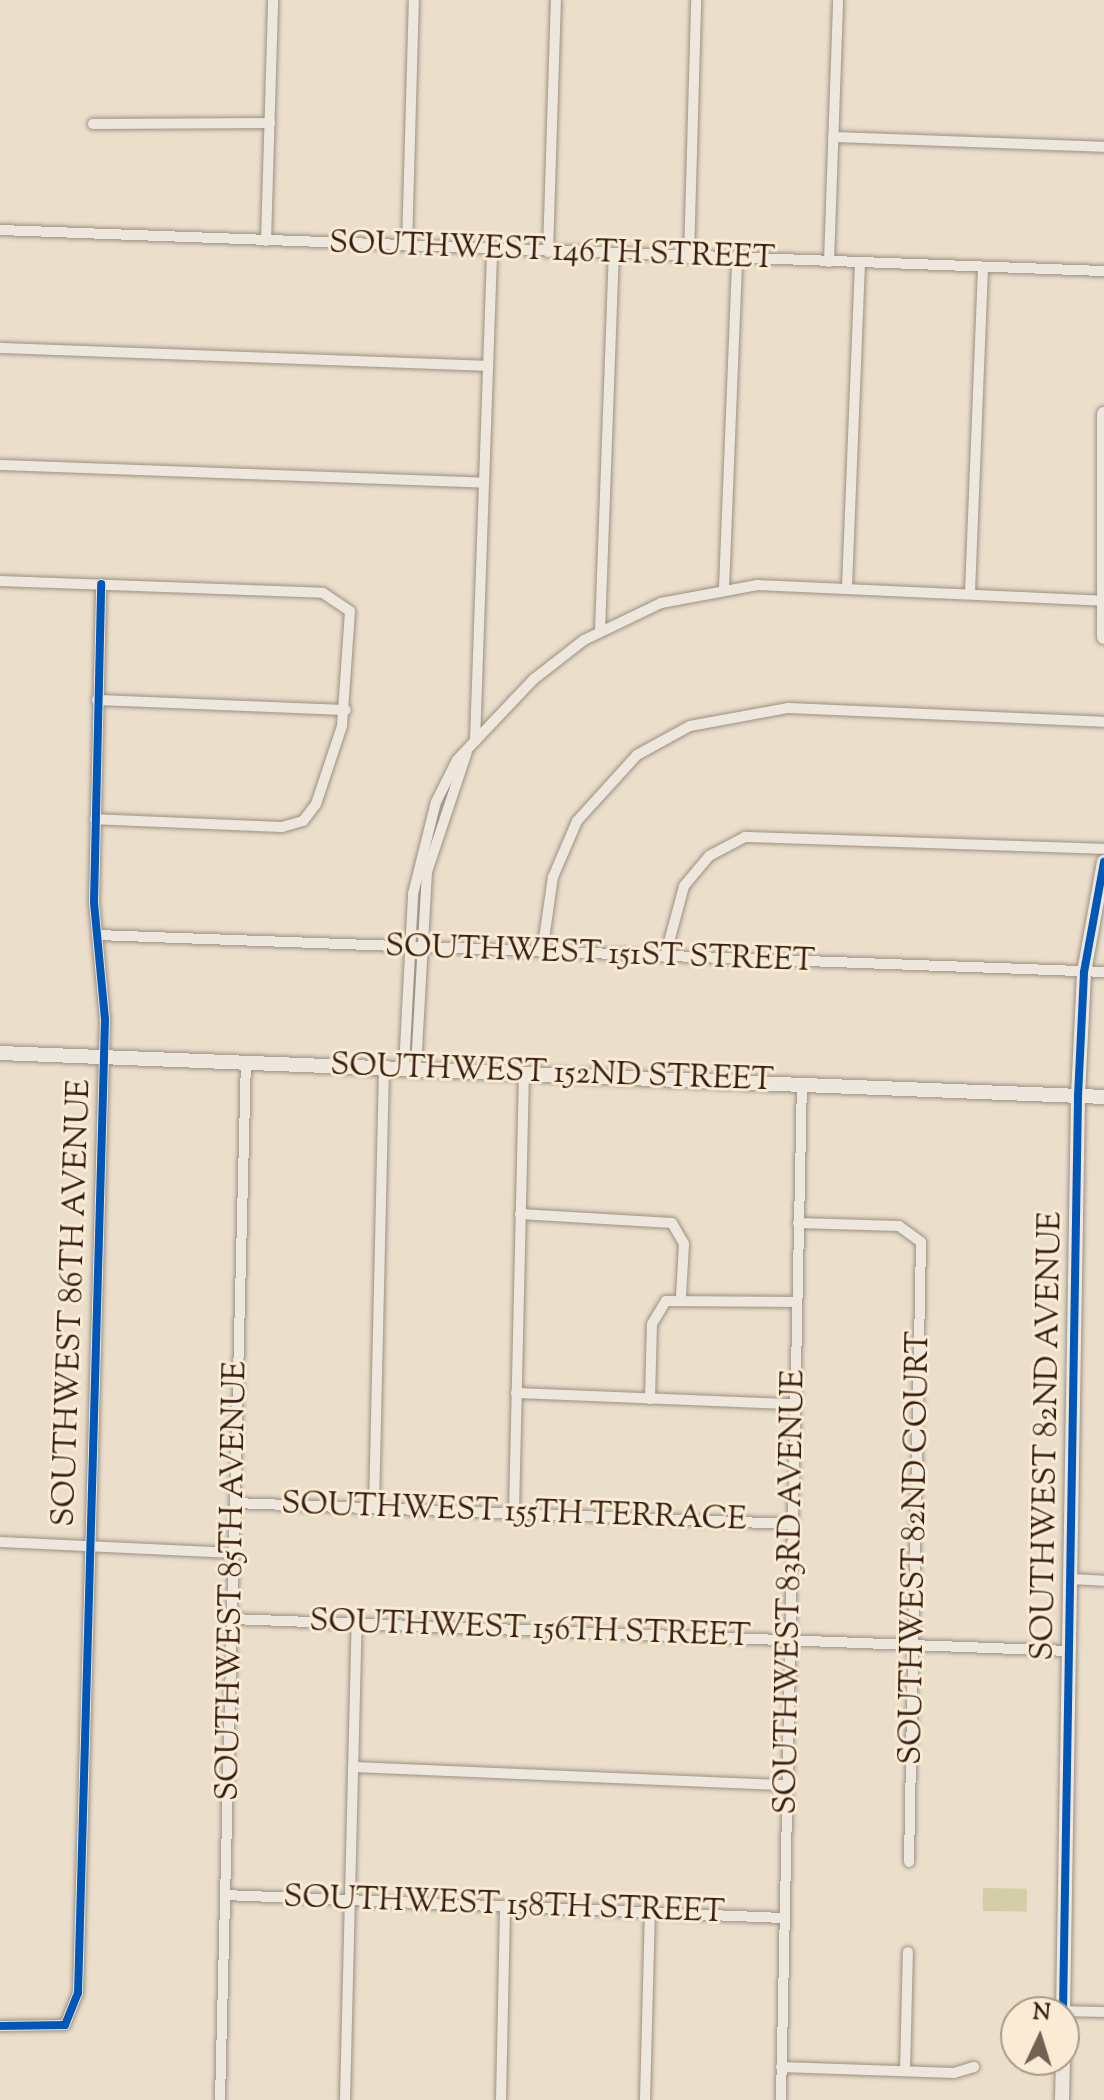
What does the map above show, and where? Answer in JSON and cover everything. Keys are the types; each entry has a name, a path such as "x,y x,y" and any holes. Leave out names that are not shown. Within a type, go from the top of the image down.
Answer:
{"street":[{"path":"266,241 273,0"},
{"path":"407,246 414,0"},
{"path":"548,252 556,0"},
{"path":"689,258 696,0"},
{"path":"829,262 838,0"},
{"path":"93,124 270,123"},
{"path":"833,137 1104,147"},
{"name":"SOUTHWEST 146TH STREET","path":"0,230 689,258 1104,271"},
{"path":"475,741 492,249"},
{"path":"600,631 614,254"},
{"path":"724,588 737,259"},
{"path":"847,587 860,264"},
{"path":"970,592 983,268"},
{"path":"0,348 486,366"},
{"path":"1104,414 1104,637"},
{"path":"0,465 482,483"},
{"path":"0,581 312,593 342,601 353,624 346,710 309,816 282,827 95,819"},
{"name":"SOUTHWEST 86TH AVENUE","path":"0,2026 69,2022 78,1993 104,1057 95,819 101,584"},
{"path":"410,1068 408,948 424,838 444,784 475,741 547,668 600,631 661,603 724,588 847,587 1102,601"},
{"path":"97,700 346,710"},
{"path":"542,953 553,877 577,821 637,755 690,726 778,708 1104,722"},
{"path":"410,1068 427,872 467,752"},
{"path":"665,957 684,886 709,856 745,837 1104,849"},
{"name":"SOUTHWEST 82ND AVENUE","path":"1063,1996 1078,1096 1084,972 1104,862"},
{"name":"SOUTHWEST 151ST STREET","path":"97,935 1104,972"},
{"name":"SOUTHWEST 152ND STREET","path":"0,1053 1104,1097"},
{"name":"SOUTHWEST 85TH AVENUE","path":"220,2100 246,1062"},
{"path":"374,1508 384,1068"},
{"path":"514,1513 524,1073"},
{"name":"SOUTHWEST 83RD AVENUE","path":"781,2100 802,1083"},
{"path":"520,1214 677,1226 684,1244 681,1296"},
{"name":"SOUTHWEST 82ND COURT","path":"798,1223 899,1226 916,1234 914,1645 909,1862"},
{"path":"650,1399 653,1319 666,1301 681,1296 797,1302"},
{"path":"516,1393 795,1404"},
{"name":"SOUTHWEST 155TH TERRACE","path":"235,1503 793,1524"},
{"path":"0,1542 234,1553"},
{"path":"1071,1579 1104,1581"},
{"name":"SOUTHWEST 156TH STREET","path":"232,1619 1069,1651"},
{"path":"345,2100 357,1623"},
{"path":"353,1767 787,1785"},
{"name":"SOUTHWEST 158TH STREET","path":"225,1895 784,1918"},
{"path":"501,2100 505,1906"},
{"path":"645,2100 650,1911"},
{"path":"905,2071 908,1952"},
{"path":"1080,2011 1104,2012"},
{"path":"781,2067 905,2071 974,2067"},
{"path":"1062,2100 1063,2076"}],"shaded area":[{"path":"983,1888 1027,1889 1027,1912 983,1911"}],"cycle path":[{"path":"0,2026 65,2025 78,1993 105,1019 94,902 101,584"},
{"path":"1063,1996 1078,1096 1084,972 1104,862"}]}
